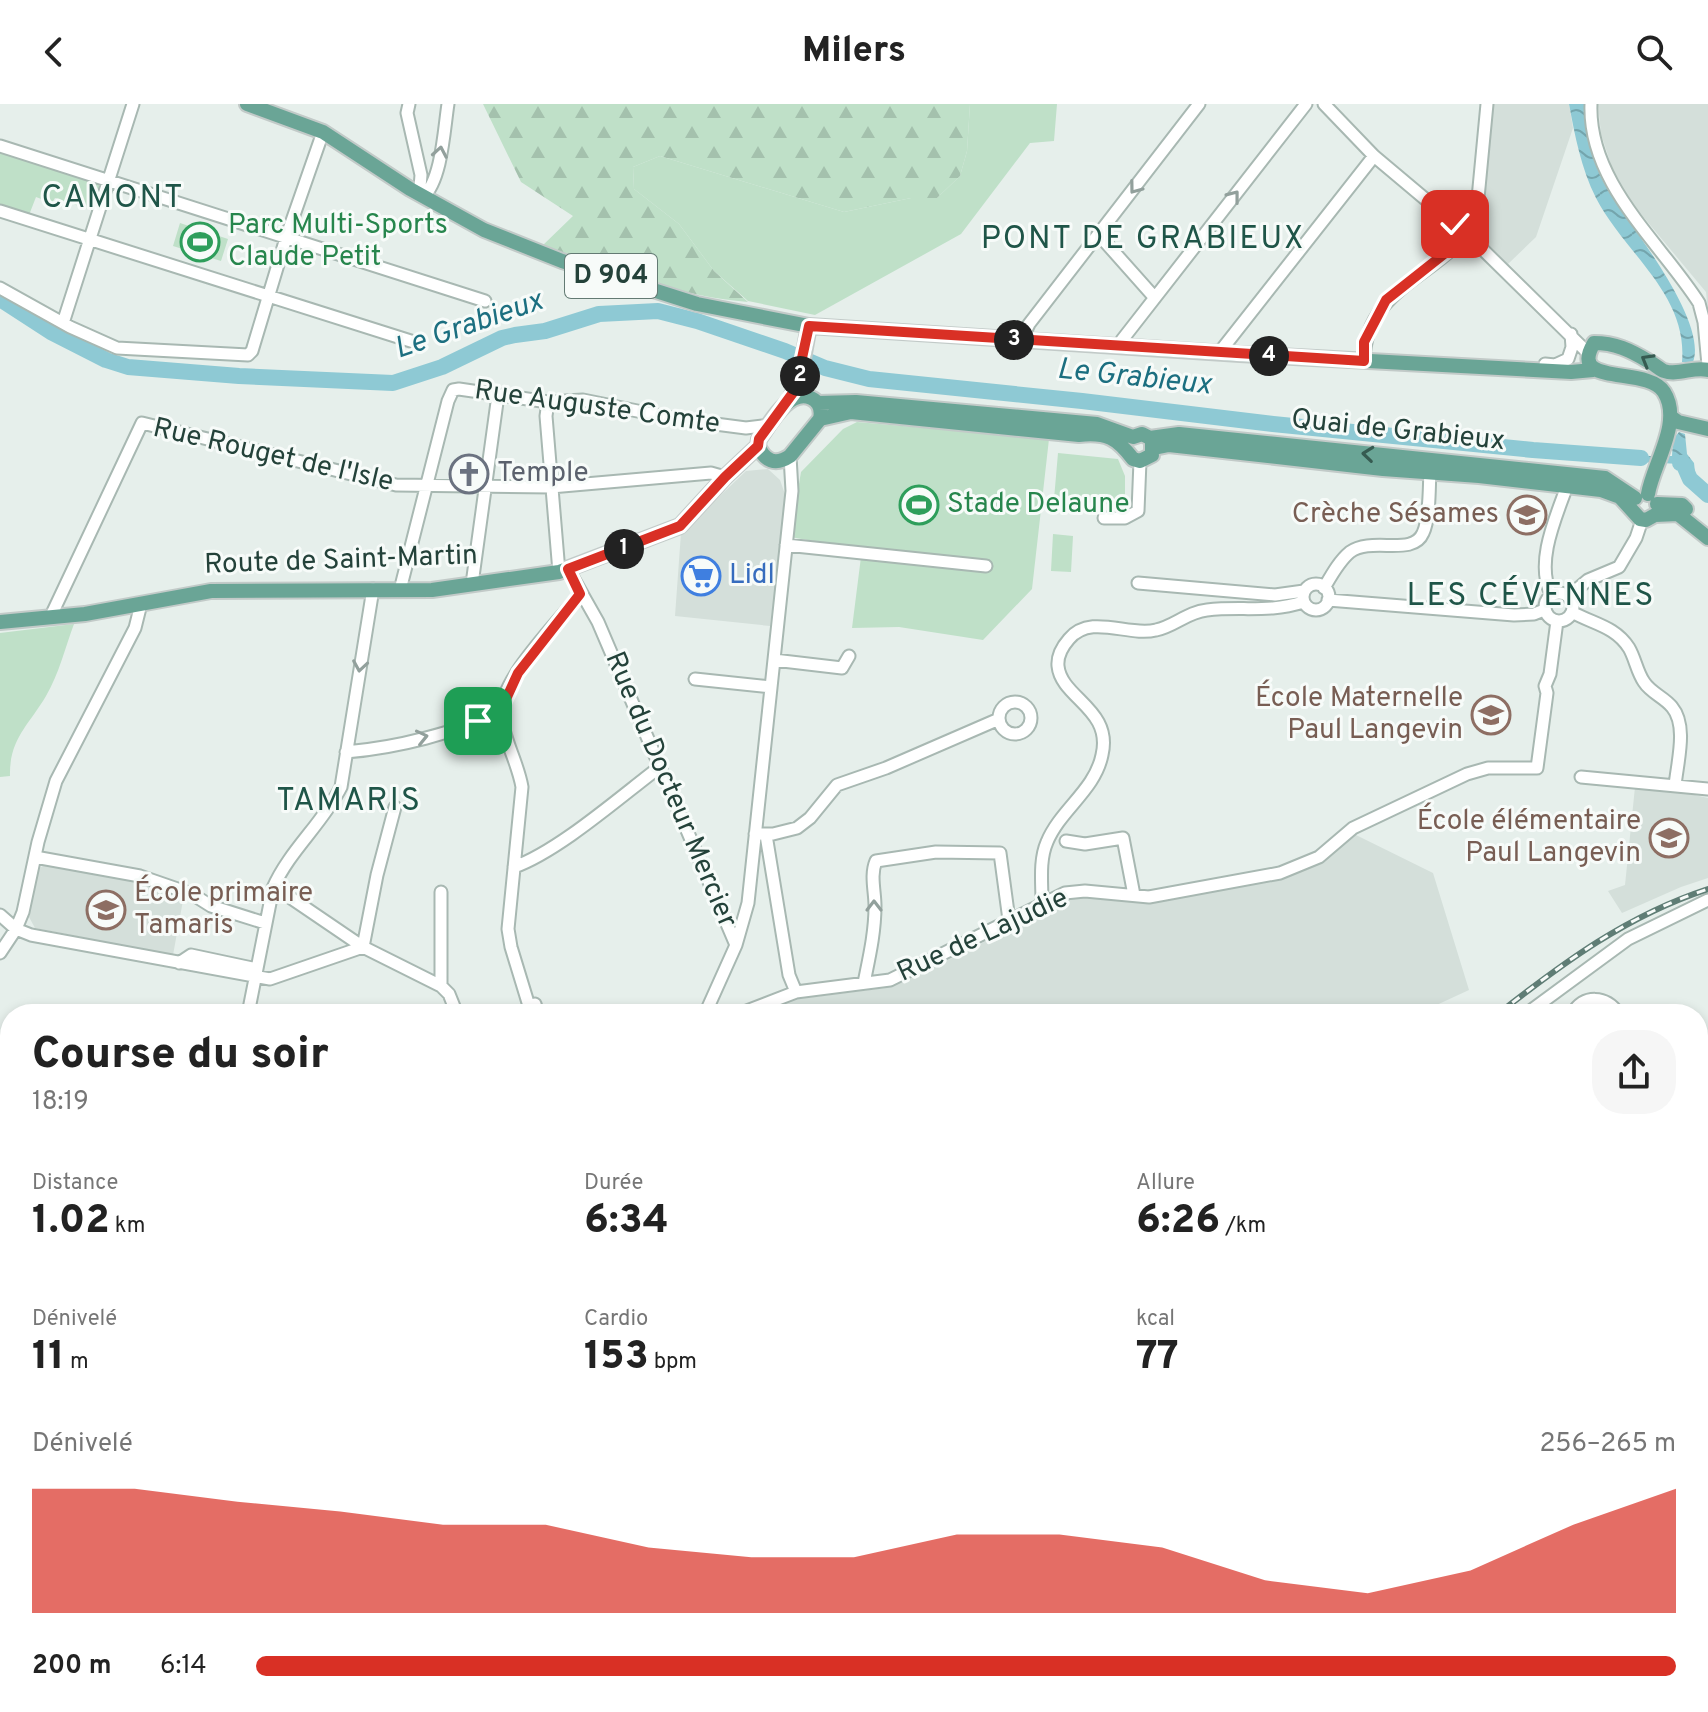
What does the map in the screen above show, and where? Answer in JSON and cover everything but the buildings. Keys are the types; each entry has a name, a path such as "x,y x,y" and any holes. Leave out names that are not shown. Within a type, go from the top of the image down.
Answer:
{"main road":[{"name":"D 904","path":"247,104 323,132 423,197 484,230 577,266 697,304 808,333 1021,341 1571,372 1591,357"},
{"path":"789,401 799,380 808,333"},
{"path":"1675,420 1664,393 1653,383 1637,376 1600,373 1591,357 1609,343 1629,350 1664,371 1676,372 1705,365"},
{"path":"799,380 821,412 820,419"},
{"path":"789,401 796,396 812,399"},
{"name":"Quai de Grabieux","path":"812,399 1097,424 1130,443 1133,459 1140,461"},
{"name":"Route de Saint-Martin","path":"763,451 770,425 789,401"},
{"name":"Quai de Grabieux","path":"820,419 851,412 1079,435 1097,434 1130,443"},
{"name":"Route de Saint-Martin","path":"0,622 50,618 211,591 432,590 563,570 680,526 746,459 763,451 790,456 820,419"},
{"path":"1675,420 1706,422"},
{"path":"1645,504 1667,435 1675,420"},
{"name":"Quai de Grabieux","path":"1130,443 1142,434 1152,443 1610,491 1678,514 1708,538"},
{"name":"Quai de Grabieux","path":"1152,443 1179,434 1605,478 1645,504 1682,505 1708,527"},
{"path":"1140,461 1149,458 1152,443"}],"street":[{"path":"63,323 133,104"},
{"path":"395,104 408,109 423,197 435,177 448,104"},
{"path":"1021,341 1029,324 1199,104"},
{"path":"1120,347 1122,340 1306,104"},
{"path":"1324,104 1374,156 1468,235 1591,357"},
{"path":"1364,361 1364,342 1386,300 1468,235 1476,219 1487,104"},
{"path":"1591,104 1595,139 1612,183 1699,303 1704,322 1705,365"},
{"path":"0,288 117,348 248,355 252,351 286,238 323,132"},
{"path":"0,146 485,301"},
{"path":"1219,353 1374,156"},
{"path":"0,211 417,343"},
{"path":"1099,235 1155,298"},
{"path":"1500,368 1516,363 1564,363 1571,354 1573,336"},
{"name":"Rue Auguste Comte","path":"425,487 448,401 458,383 498,395 548,402 583,400 677,419 746,428 770,425"},
{"path":"472,584 498,395"},
{"path":"548,402 546,416 551,487 563,570"},
{"name":"Rue Rouget de l'Isle","path":"50,618 142,423 396,485 425,487"},
{"name":"Rue Auguste Comte","path":"746,428 781,468 791,487"},
{"path":"736,945 748,903 760,834 791,487 790,456"},
{"path":"1104,518 1125,518 1138,511 1140,461"},
{"path":"1324,588 1349,553 1369,543 1410,545 1416,542 1424,533 1430,471"},
{"path":"400,590 425,487 551,487 711,473 725,477"},
{"path":"1551,594 1547,586 1549,536 1567,486"},
{"path":"1569,596 1588,580 1619,567 1636,538 1645,504"},
{"path":"786,545 986,566"},
{"name":"Rue du Docteur Mercier","path":"563,570 598,622 736,945 709,1004"},
{"path":"1138,583 1304,597"},
{"path":"1042,902 1046,842 1095,777 1103,753 1102,729 1088,707 1063,681 1058,666 1061,648 1075,632 1089,627 1143,632 1157,630 1195,612 1280,609 1304,597 1312,585 1324,588"},
{"path":"1304,597 1308,608 1316,610 1324,607 1328,600 1324,588"},
{"path":"250,1004 273,888 341,787 373,589"},
{"path":"1560,592 1569,596 1573,604 1572,612 1566,619 1557,621 1549,617 1544,610 1545,601 1551,594 1560,592"},
{"path":"531,1004 509,937 522,787 501,710 518,673 580,594"},
{"path":"1328,600 1514,615 1544,610"},
{"path":"0,953 23,912 56,781 135,628 141,604"},
{"path":"1572,612 1604,625 1622,638 1644,682 1676,713 1680,734 1675,786"},
{"name":"Rue de Lajudie","path":"765,1004 796,992 890,980 1065,893 1085,891 1149,897 1280,873 1319,857 1353,828 1467,774 1488,768 1537,768 1547,693 1545,686 1550,674 1557,621"},
{"path":"774,660 842,668 849,656"},
{"path":"695,679 771,687"},
{"path":"346,752 369,750 453,730 501,710"},
{"path":"760,834 797,828 810,818 837,785 886,768 999,719"},
{"path":"514,867 531,861 661,766"},
{"path":"1581,777 1708,789"},
{"path":"363,947 379,866 395,807"},
{"path":"760,834 789,975 796,992"},
{"path":"1066,841 1085,844 1123,838 1134,895"},
{"path":"864,983 872,947 875,907 873,868 876,861 936,852 1000,853 1009,920"},
{"path":"35,857 140,876 192,894 211,906 265,923"},
{"path":"273,888 363,947 441,986 453,1004"},
{"path":"441,892 441,986"},
{"path":"1540,1004 1628,939 1708,900"},
{"path":"0,915 16,929 31,935 250,977 277,978 363,947"},
{"path":"1580,1004 1597,999 1610,1004"}],"shaded area":[{"path":"1491,104 1569,104 1573,128 1536,237 1508,264 1478,236"},
{"path":"1598,104 1708,104 1708,312 1706,292 1630,201 1615,177 1601,134"},
{"path":"768,469 780,480 787,500 770,626 675,616 681,533 746,471"},
{"name":"École élémentaire Paul Langevin","path":"1635,787 1708,798 1708,878 1622,913 1608,891 1625,885"},
{"path":"1356,835 1433,873 1469,990 1439,1004 779,1004 789,1000 885,988 972,949 1049,903 1093,895 1157,900 1295,874 1322,862"},
{"name":"École primaire Tamaris","path":"47,864 141,882 184,895 173,955 35,928 29,917 39,868"}],"green space":[{"path":"483,104 970,104 967,151 960,176 937,198 911,198 844,212 660,156 633,167 634,189 679,224 714,271 748,302 669,288 542,246 573,216 521,182"},
{"path":"970,104 1057,104 1054,141 1030,143 961,234 815,315 748,301 714,271 679,224 634,189 633,167 660,156 844,212 911,198 937,198 960,176 967,151"},
{"path":"0,151 101,185 94,211 55,198 52,203 36,197 29,215 0,206"},
{"name":"Parc Multi-Sports Claude Petit","path":"180,223 228,239 221,261 173,246"},
{"name":"Stade Delaune","path":"857,422 1049,439 1032,589 983,640 899,627 852,628 862,549 790,537 801,472 843,429"},
{"path":"1058,453 1118,459 1125,476 1125,508 1054,499"},
{"path":"1053,534 1073,536 1071,572 1051,571"},
{"path":"74,624 51,688 16,742 10,776 0,777 0,633"}],"water":[{"path":"1569,104 1585,104 1588,138 1604,183 1679,300 1695,344 1693,362 1682,362 1681,338 1665,295 1596,198 1582,164"},
{"path":"1679,432 1685,434 1687,454 1694,463 1695,472 1689,479 1680,464 1641,462 1619,456 1622,451 1672,456 1673,439"}],"waterway":[{"name":"Le Grabieux","path":"0,299 51,332 106,360 128,367 393,383 442,367 502,338 545,331 599,314 658,311 785,351 825,368 869,379 1273,424 1641,458"},
{"name":"Le Grabieux","path":"1680,463 1683,463 1690,479 1708,495"}],"railway":[{"path":"1511,1004 1547,976 1624,926 1708,889"}],"place":[{"name":"Parc Multi-Sports Claude Petit","path":"200,242"},
{"name":"Temple","path":"469,474"},
{"name":"Stade Delaune","path":"919,505"},
{"name":"Crèche Sésames","path":"1527,515"},
{"name":"Lidl","path":"701,576"},
{"name":"École Maternelle Paul Langevin","path":"1491,715"},
{"name":"École élémentaire Paul Langevin","path":"1669,838"},
{"name":"École primaire Tamaris","path":"106,910"}],"district":[{"name":"CAMONT","path":"113,199"},
{"name":"PONT DE GRABIEUX","path":"1143,240"},
{"name":"LES CÉVENNES","path":"1531,597"},
{"name":"TAMARIS","path":"349,802"}],"route":[{"path":"478,721 501,710 502,702 518,673 580,594 568,569 680,526 758,446 759,439 795,390 809,326 1364,361 1364,342 1386,300 1468,235 1455,224"}]}
